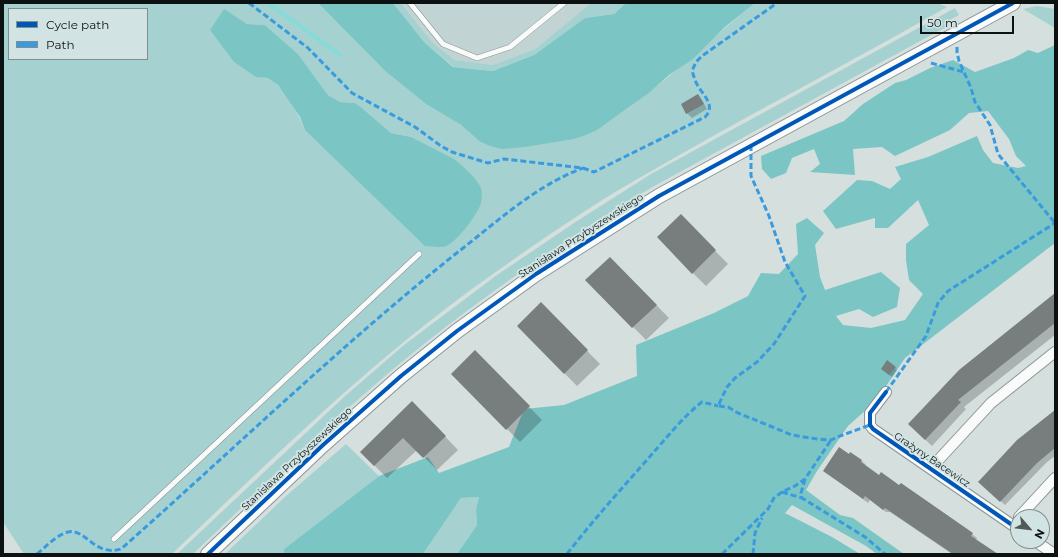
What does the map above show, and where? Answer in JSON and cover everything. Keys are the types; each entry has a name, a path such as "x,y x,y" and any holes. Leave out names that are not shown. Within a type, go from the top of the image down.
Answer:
{"street":[{"name":"Stanisława Przybyszewskiego","path":"208,554 328,440 395,381 457,331 536,274 659,196 1013,3"},
{"name":"Grażyny Bacewicz","path":"931,468 992,403 1055,352"},
{"name":"Grażyny Bacewicz","path":"886,392 870,413 870,425 873,429 931,468 1010,518"},
{"name":"Grażyny Bacewicz","path":"1028,509 1055,478"}],"lane":[{"path":"410,3 442,44 477,58 510,47 564,3"},
{"path":"114,539 419,254"}],"shaded area":[{"path":"3,3 318,3 385,71 426,104 461,125 479,141 586,135 631,106 652,90 755,3 937,3 947,7 622,188 511,261 450,306 367,373 288,444 172,554 24,554 3,522","holes":["224,10 247,24 265,25 298,54 328,95 340,102 355,103 391,133 411,137 305,130 295,109 279,87 268,78 256,77"]},
{"path":"318,3 393,3 425,43 453,67 493,71 534,55 585,18 614,14 626,3 755,3 725,27 693,59 669,75 649,93 597,130 574,139 502,149 479,141 461,125 426,104 385,71"},
{"path":"393,3 401,3 433,43 455,60 493,65 535,49 591,3 626,3 614,14 585,18 534,55 493,71 454,67 425,43"},
{"path":"401,3 591,3 535,49 493,65 455,60 433,43"},
{"path":"1037,6 1055,9 1055,28 1023,9"},
{"path":"955,8 959,15 944,23 946,27 656,185 583,230 512,278 410,355 377,383 307,446 193,554 177,554 344,397 404,345 497,275 577,221 651,174"},
{"path":"224,9 247,24 265,25 298,54 328,95 340,102 355,103 391,133 411,137 454,159 475,179 482,191 481,204 478,211 455,240 444,247 425,246 305,130 300,117 278,85 268,78 256,77 234,62 210,30"},
{"path":"1055,45 1055,243 905,358 876,401 848,426 817,471 806,490 840,515 853,518 904,554 877,554 866,546 792,505 785,513 832,537 860,554 457,554 477,525 476,509 479,497 461,498 423,554 284,554 284,549 379,476 428,457 439,473 509,447 524,409 564,405 637,376 636,345 714,313 748,296 761,273 779,274 798,254 796,224 807,218 824,233 815,245 820,277 825,290 881,272 900,288 897,307 873,317 859,309 836,316 843,325 871,328 905,320 923,294 909,280 906,260 906,244 929,225 918,200 888,228 875,228 875,218 836,229 823,211 857,180 872,181 890,189 901,179 895,167 928,157 977,136 983,150 993,163 1018,168 1026,166 1016,156 1009,139 988,111 969,113 950,130 895,156 882,147 853,149 855,175 810,172 820,164 814,149 792,158 786,173 771,179 762,169 761,156 844,121 863,104 895,83 906,80 930,68 953,60 975,72 1014,58 1028,50 1038,53"},
{"path":"346,444 379,476 284,549 284,554 225,554 286,496"},
{"path":"479,497 476,509 477,525 457,554 423,554 461,498"}],"building":[{"path":"698,94 704,104 686,114 681,104"},
{"path":"681,214 716,250 692,274 657,237"},
{"path":"610,257 657,305 632,328 585,280"},
{"path":"1055,293 1055,323 958,400 961,402 925,440 908,424 959,370"},
{"path":"541,302 588,350 564,374 517,326"},
{"path":"475,350 530,406 506,430 451,374"},
{"path":"887,360 896,367 889,375 881,369"},
{"path":"412,401 446,436 423,458 403,438 374,466 360,452"},
{"path":"1055,410 1055,448 1037,463 1000,502 978,482 1017,440"},
{"path":"839,447 862,460 861,462 879,475 881,472 899,485 901,483 973,533 971,536 998,554 953,554 885,508 883,510 865,496 863,499 823,471"}],"waterway":[{"path":"268,3 340,55"}],"marked path":[{"path":"249,3 308,48 352,93 415,127 452,152 488,163 504,159 583,168 594,172 705,117 708,113 709,105 706,97 696,83 692,71 696,62 702,56 777,3"},
{"path":"957,47 959,61 971,88 975,102 990,125 998,154 1055,223"},
{"path":"931,63 964,72"},
{"path":"751,145 751,176 769,216 785,262 805,296 774,344 757,362 735,378 727,387 718,406 728,407 738,413 792,435 817,439 831,440 870,425"},
{"path":"37,554 55,538 68,532 80,534 104,549 121,549 329,361 415,287 533,194 549,184 583,168"},
{"path":"886,392 926,336 938,303 948,291 1055,223"},
{"path":"567,554 609,503 689,413 702,402 718,406"},
{"path":"722,554 768,509 774,498 805,479 831,440"},
{"path":"805,479 801,493 802,498 865,537 885,554"},
{"path":"782,492 802,498"},
{"path":"753,554 755,533 762,518"}],"cycle path":[{"path":"208,554 323,445 401,376 457,331 536,274 659,196 1013,3"},
{"path":"886,392 870,413 870,425 873,429 1010,523"}]}
